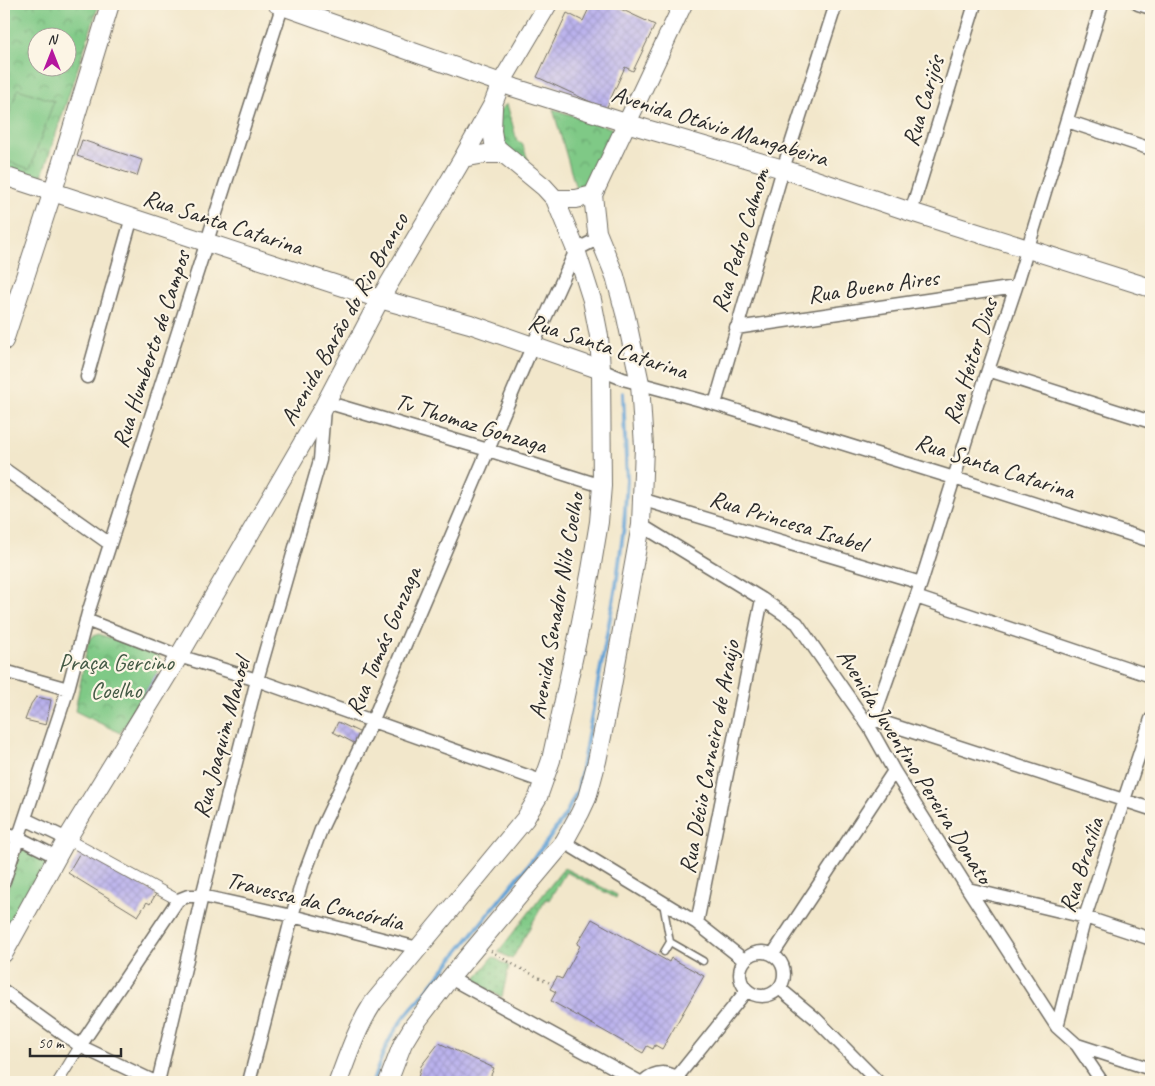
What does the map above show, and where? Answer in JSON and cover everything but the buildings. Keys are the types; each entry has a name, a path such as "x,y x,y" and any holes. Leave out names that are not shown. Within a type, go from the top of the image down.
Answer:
{"main road":[{"path":"4,341 110,4"},
{"name":"Avenida Otávio Mangabeira","path":"281,4 501,83 626,123 783,169 911,212 1151,288"},
{"path":"388,1082 403,1043 414,1025 450,978 564,842 587,798 597,761 610,697 642,525 644,500 644,447 640,383 615,276 599,238 594,218 593,196 684,4"},
{"name":"Avenida Barão do Rio Branco","path":"179,656 325,404 380,299 493,104 501,83 544,6"},
{"name":"Avenida Senador Nilo Coelho","path":"338,1082 365,1016 373,1003 534,806 551,760 580,627 599,522 602,486 601,370 599,336 594,307 576,250 555,199 544,187 503,154 493,139 493,104"},
{"path":"463,158 485,154 503,154"},
{"name":"Rua Santa Catarina","path":"4,176 380,299 470,324 601,370"},
{"path":"555,199 593,196"},
{"path":"4,953 66,839 179,656"}],"street":[{"name":"Rua Humberto de Campos","path":"86,620 208,243 281,4"},
{"name":"Rua Pedro Calmom","path":"715,404 783,169 836,4"},
{"name":"Rua Carijós","path":"911,212 976,4"},
{"name":"Rua Heitor Dias","path":"871,724 921,583 1016,287 1102,4"},
{"path":"1138,4 1151,8"},
{"path":"1067,121 1151,149"},
{"path":"87,377 132,217"},
{"path":"576,250 599,238"},
{"name":"Rua Tomás Gonzaga","path":"249,1082 292,916 303,878 322,827 372,722 532,347 576,250"},
{"name":"Rua Bueno Aires","path":"736,328 1016,287"},
{"name":"Rua Santa Catarina","path":"601,370 623,379 715,404 1151,541"},
{"path":"988,370 1151,422"},
{"name":"Tv Thomaz Gonzaga","path":"325,404 488,450 602,486"},
{"name":"Rua Joaquim Manoel","path":"156,1082 257,680 320,460 325,404"},
{"path":"4,469 110,544"},
{"name":"Rua Princesa Isabel","path":"644,500 921,583"},
{"name":"Avenida Juventino Pereira Donato","path":"642,525 762,599 797,623 871,724 894,771 1057,1027 1078,1045 1102,1082"},
{"path":"916,597 1151,676"},
{"name":"Rua Décio Carneiro de Araújo","path":"697,923 762,599"},
{"path":"4,882 68,689 86,620 179,656 257,680 544,782"},
{"path":"4,671 68,689"},
{"name":"Rua Brasília","path":"1057,1027 1085,917 1151,719"},
{"path":"871,724 1151,810"},
{"path":"773,954 894,771"},
{"path":"26,819 178,900"},
{"path":"4,834 19,838 57,857"},
{"path":"564,842 697,923 744,960"},
{"path":"968,889 1085,917 1151,939"},
{"path":"58,1082 178,900 188,896 202,896"},
{"name":"Travessa da Concórdia","path":"202,896 292,916 418,948"},
{"path":"765,951 773,954 783,966 783,981 779,988 767,995 756,995 747,990 742,985 740,972 744,960 750,954 757,952 765,951"},
{"path":"450,978 641,1082 662,1073 680,1080 747,990"},
{"path":"779,988 816,1018 878,1082"},
{"path":"4,991 80,1046 156,1082"},
{"path":"1078,1045 1151,1069"}],"lane":[{"path":"663,902 670,942 664,952"},
{"path":"670,942 703,961"}],"path":[{"path":"495,954 552,984"}],"green space":[{"path":"4,4 99,4 78,67 78,28 28,28 28,78 74,78 41,179 4,166"},
{"path":"18,89 54,101 30,169 4,160 4,128"},
{"path":"507,104 517,141 522,143 529,163 501,149 495,120 502,108"},
{"path":"553,109 611,128 614,133 590,189 576,189"},
{"name":"Praça Gercino Coelho","path":"99,634 158,655 161,660 160,668 120,733 75,711 88,642 93,636"},
{"path":"22,847 49,860 4,944 4,899"},
{"path":"564,868 617,895 616,898 566,872 549,900 546,899 512,959 498,952"},
{"path":"493,957 509,966 502,997 479,987 473,982"}],"waterway":[{"path":"373,1082 386,1047 403,1018 548,840 566,814 578,789 616,586 624,526 627,480 623,393"}]}
